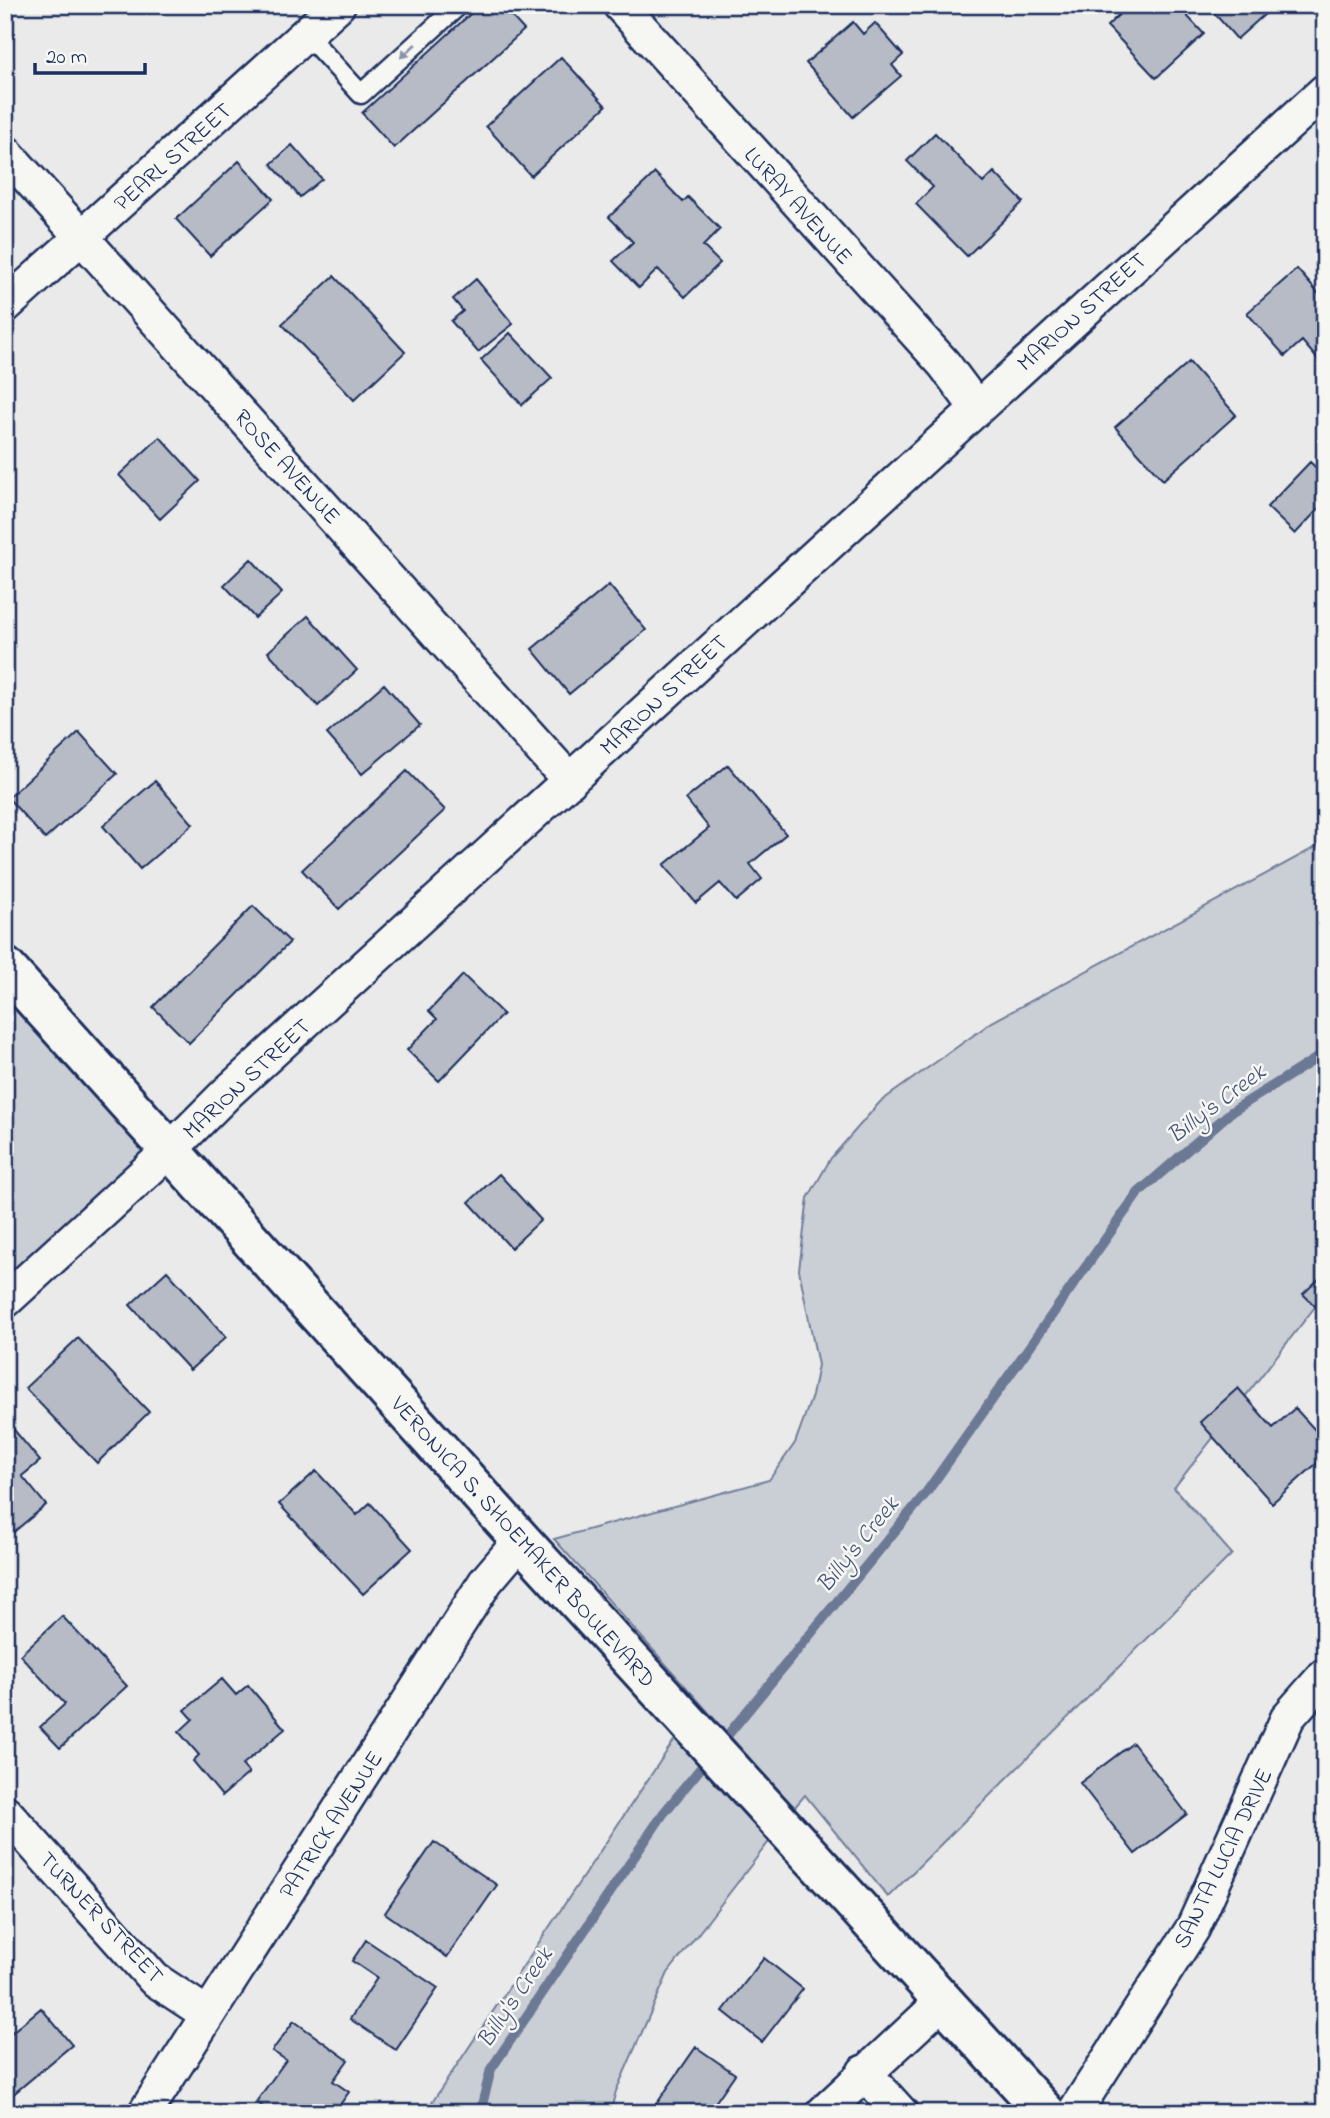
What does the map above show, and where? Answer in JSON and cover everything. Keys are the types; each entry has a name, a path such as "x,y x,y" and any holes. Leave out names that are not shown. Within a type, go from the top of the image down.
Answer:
{"street":[{"name":"PEARL STREET","path":"5,306 338,5"},
{"name":"LURAY AVENUE","path":"620,5 944,364 976,407"},
{"name":"MARION STREET","path":"5,1301 169,1150 228,1091 1325,91"},
{"name":"ROSE AVENUE","path":"5,152 570,781"},
{"name":"VERONICA S. SHOEMAKER BOULEVARD","path":"5,967 522,1540 1046,2113"},
{"name":"PATRICK AVENUE","path":"145,2113 486,1581 522,1540"},
{"name":"SANTA LUCIA DRIVE","path":"1074,2113 1193,1928 1288,1717 1325,1675"},
{"name":"TURNER STREET","path":"5,1812 154,1979 207,2014"},
{"path":"822,2113 942,2001"},
{"path":"864,2073 901,2113"}],"lane":[{"path":"306,34 360,94 459,5"}],"shaded area":[{"path":"1325,842 1325,1294 1174,1488 1232,1554 888,1897 805,1795 794,1808 554,1539 769,1480 795,1443 812,1396 818,1365 799,1270 808,1198 831,1158 880,1102 992,1022"},
{"path":"5,996 152,1160 5,1294"},
{"path":"677,1736 771,1839 668,1973 616,2091 610,2113 425,2113"}],"building":[{"path":"480,5 501,5 524,30 394,148 362,113"},
{"path":"1129,5 1177,5 1204,34 1156,78 1107,26"},
{"path":"1207,5 1275,5 1237,39"},
{"path":"853,22 863,34 875,23 903,55 892,65 901,76 853,117 806,63"},
{"path":"561,57 606,106 531,176 486,126"},
{"path":"935,133 983,183 994,172 1023,202 967,256 916,204 933,187 907,161"},
{"path":"292,145 322,179 300,197 271,164"},
{"path":"239,161 273,199 210,256 176,219"},
{"path":"655,173 683,202 688,197 720,229 703,246 720,263 685,297 658,269 639,288 613,261 633,242 609,217"},
{"path":"1297,269 1325,301 1325,368 1302,341 1285,356 1247,313"},
{"path":"334,276 405,352 354,400 282,324"},
{"path":"476,279 513,324 478,352 451,321 463,311 453,299"},
{"path":"510,333 552,378 522,405 481,360"},
{"path":"1189,362 1236,415 1163,480 1115,427"},
{"path":"160,437 200,481 160,519 119,475"},
{"path":"1310,462 1325,476 1325,502 1295,534 1267,507"},
{"path":"251,559 282,593 255,618 224,585"},
{"path":"609,585 646,630 569,694 532,649"},
{"path":"308,616 357,670 318,706 268,652"},
{"path":"384,684 420,725 362,774 327,734"},
{"path":"79,732 117,774 45,839 8,798"},
{"path":"728,765 786,834 750,864 762,879 736,901 720,883 696,903 664,865 709,828 686,799"},
{"path":"407,771 445,810 339,909 302,870"},
{"path":"155,781 193,824 140,869 103,826"},
{"path":"253,906 290,942 189,1043 153,1007"},
{"path":"463,975 503,1014 439,1081 407,1050 437,1019 429,1011"},
{"path":"499,1174 541,1220 511,1248 469,1202"},
{"path":"167,1271 226,1337 190,1370 130,1305"},
{"path":"1325,1273 1325,1316 1303,1294"},
{"path":"78,1338 149,1412 97,1463 25,1388"},
{"path":"1238,1388 1273,1428 1295,1408 1325,1441 1325,1456 1272,1503 1200,1422"},
{"path":"5,1419 40,1461 22,1476 46,1505 10,1535 5,1529"},
{"path":"316,1471 357,1515 370,1503 412,1549 363,1594 279,1504"},
{"path":"62,1616 127,1686 60,1748 40,1727 65,1704 20,1655"},
{"path":"222,1679 236,1695 248,1685 285,1729 242,1765 249,1773 222,1796 193,1761 199,1755 179,1732 193,1719 185,1710"},
{"path":"1133,1743 1187,1814 1135,1854 1080,1783"},
{"path":"434,1842 497,1885 447,1957 385,1913"},
{"path":"366,1940 438,1988 396,2050 350,2019 377,1978 352,1961"},
{"path":"764,1958 803,1989 762,2042 723,2011"},
{"path":"41,2008 72,2045 5,2101 5,2038"},
{"path":"294,2021 348,2060 333,2081 349,2092 334,2113 322,2113 316,2108 313,2113 271,2113 256,2102 286,2060 272,2051"},
{"path":"696,2047 735,2074 708,2113 658,2113 653,2109"}],"waterway":[{"name":"Billy's Creek","path":"480,2113 491,2069 663,1814 926,1493 1138,1193 1231,1112 1325,1053"}]}
